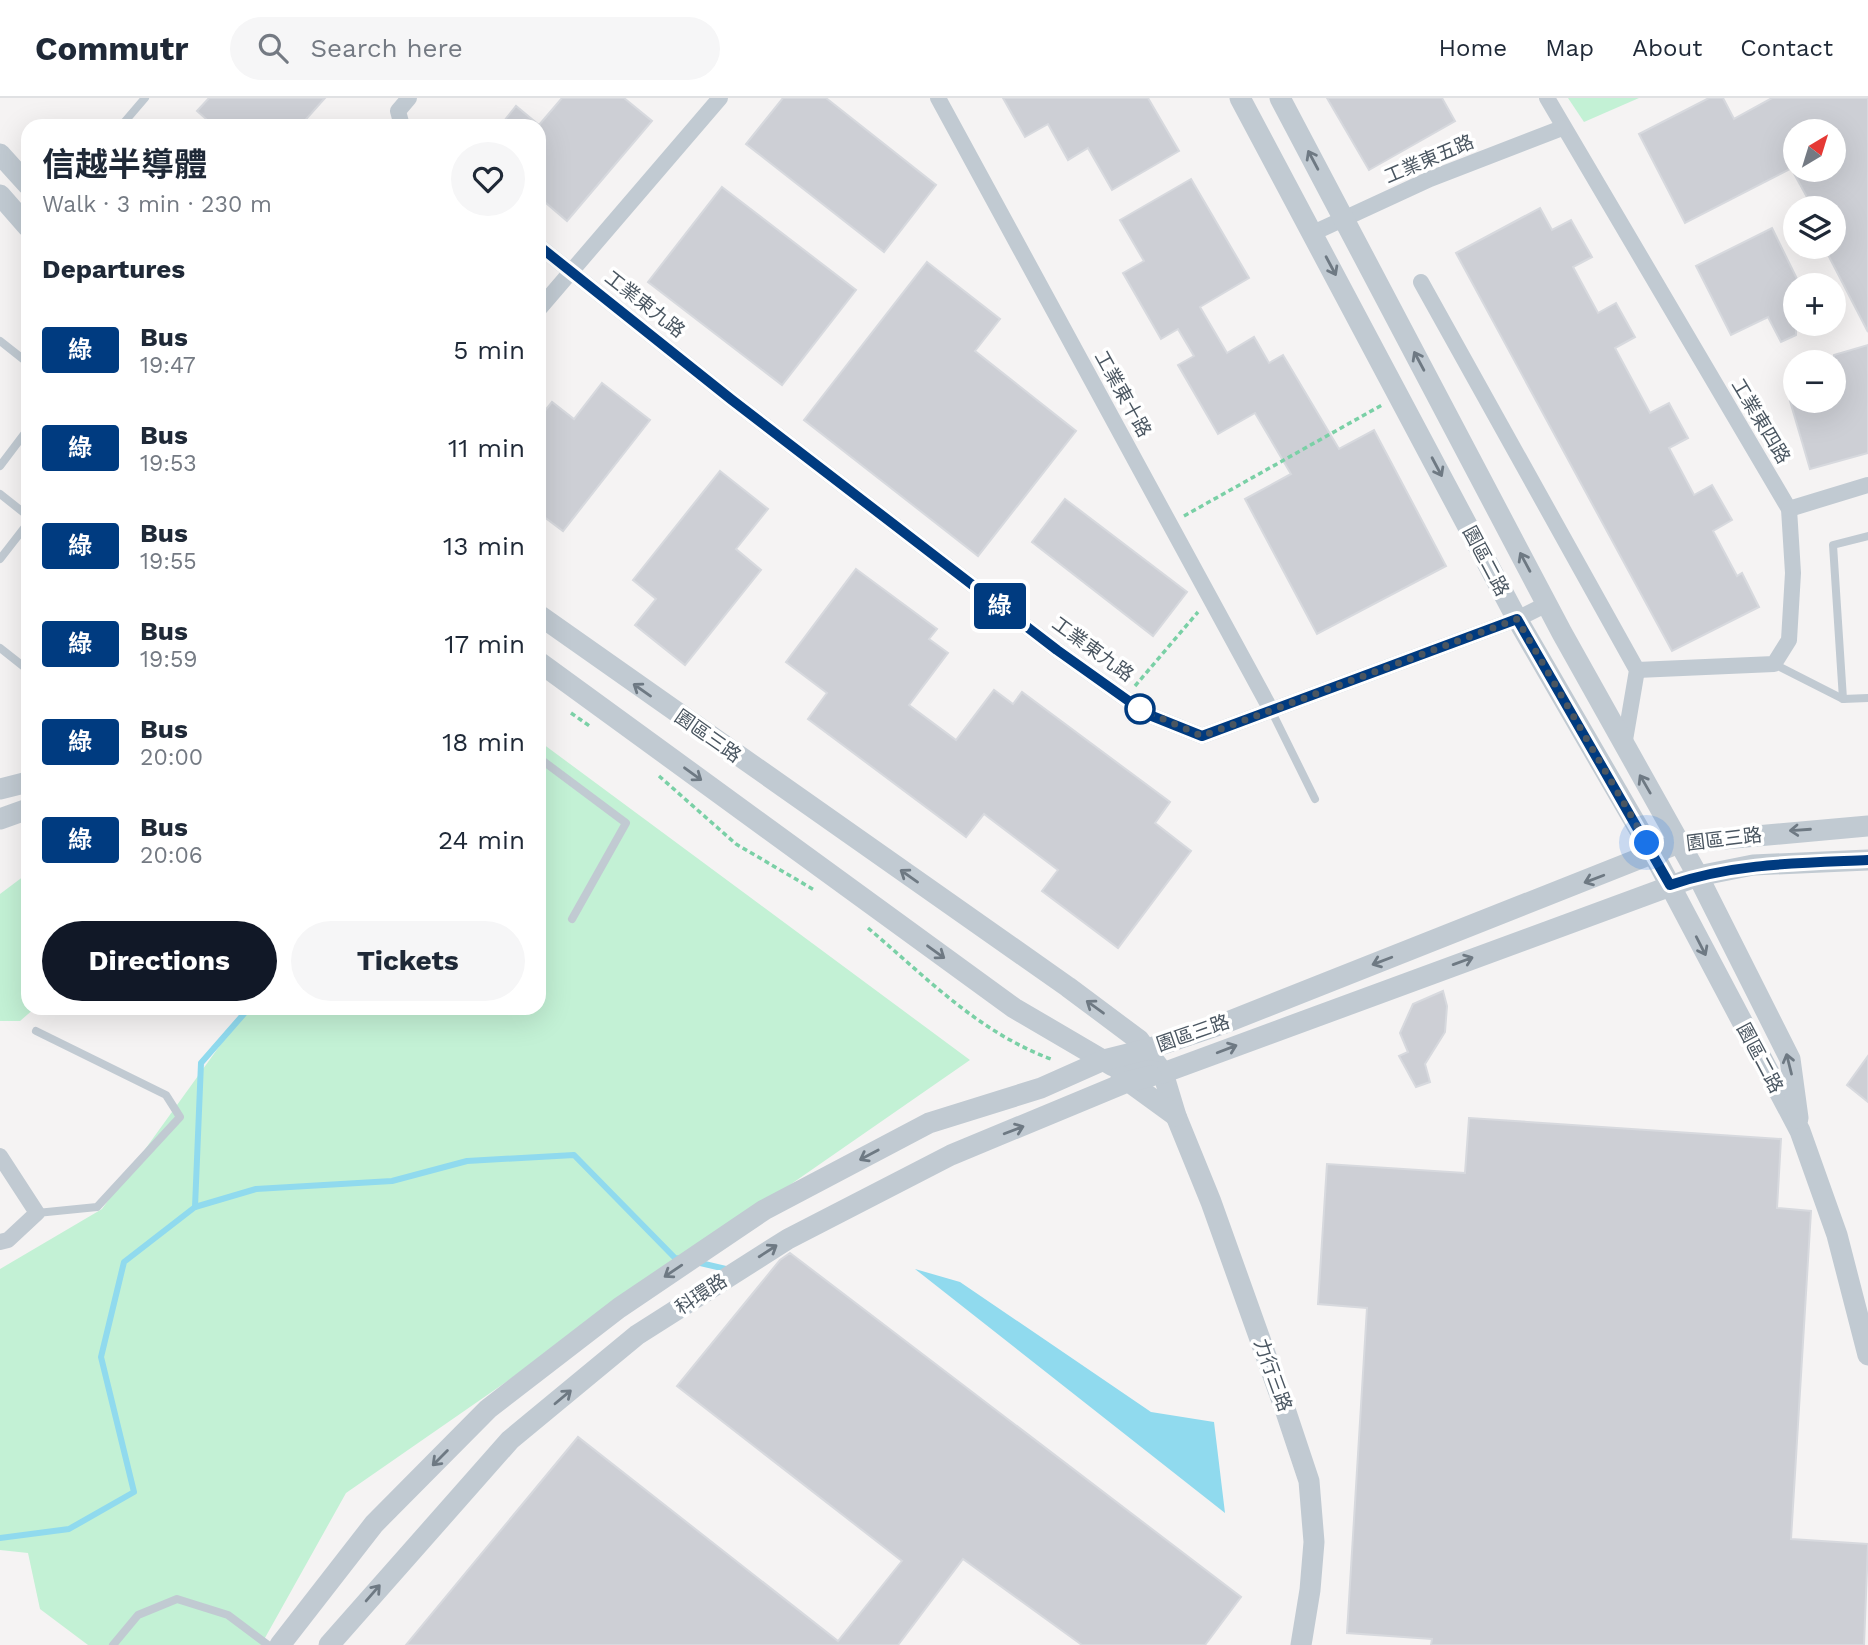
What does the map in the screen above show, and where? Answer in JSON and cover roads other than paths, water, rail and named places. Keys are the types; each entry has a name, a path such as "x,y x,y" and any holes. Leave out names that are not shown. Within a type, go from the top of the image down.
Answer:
{"street":[{"path":"400,119 398,111 409,98"},
{"path":"546,300 719,98"},
{"name":"工業東十路","path":"938,98 1271,710"},
{"name":"園區二路","path":"1240,98 1517,619 1654,855 1800,1131 1837,1234 1868,1355"},
{"name":"園區二路","path":"1280,98 1547,604 1698,876 1790,1059 1800,1131"},
{"name":"工業東四路","path":"1547,98 1562,128 1789,509 1793,573 1789,640 1774,664"},
{"name":"工業東五路","path":"1313,233 1345,221 1430,179 1562,128"},
{"path":"0,154 21,177"},
{"path":"0,195 21,219"},
{"name":"工業東九路","path":"546,252 1057,650 1147,714 1202,736 1517,619 1547,604"},
{"path":"1421,282 1637,670 1624,747"},
{"path":"1789,509 1868,485"},
{"name":"園區三路","path":"546,620 1123,1026 1148,1049 1225,1023 1679,843 1868,826"},
{"path":"1637,670 1774,664"},
{"name":"園區三路","path":"546,667 1013,1008 1115,1070"},
{"path":"0,789 21,784"},
{"path":"0,819 21,812"},
{"name":"園區三路","path":"1163,1073 1698,876 1754,865 1868,860"},
{"path":"1049,1084 1059,1078 1070,1057 1069,1047 1060,1037"},
{"name":"科環路","path":"329,1645 510,1440 637,1335 788,1239 1115,1070 1148,1049"},
{"name":"力行三路","path":"1148,1049 1163,1073 1176,1116 1211,1202 1309,1481 1314,1542 1301,1645"},
{"path":"1115,1070 1176,1116"},
{"name":"科環路","path":"280,1645 374,1524 488,1409 619,1308 764,1210 929,1123 1049,1084 1115,1070 1163,1073"},
{"path":"0,1156 37,1213 8,1240 0,1242"}],"lane":[{"path":"127,119 145,98"},
{"path":"0,341 21,358"},
{"path":"0,466 21,438"},
{"path":"0,494 21,510"},
{"path":"0,559 21,532"},
{"path":"1843,699 1833,545 1868,536"},
{"path":"0,648 21,664"},
{"path":"1774,664 1843,699 1868,698"},
{"path":"1271,710 1315,799"},
{"path":"546,763 626,823 572,919"},
{"path":"36,1031 166,1095 180,1117 97,1207 37,1213"},
{"path":"113,1645 138,1615 177,1599 228,1615 268,1645"}],"water":[{"path":"915,1269 960,1282 1151,1412 1214,1422 1225,1513"}],"waterway":[{"path":"195,1207 201,1063 243,1015"},
{"path":"0,1538 69,1529 134,1492 101,1357 124,1262 195,1207 256,1189 392,1181 467,1161 574,1155 675,1258 682,1259"},
{"path":"696,1262 730,1270"}]}
